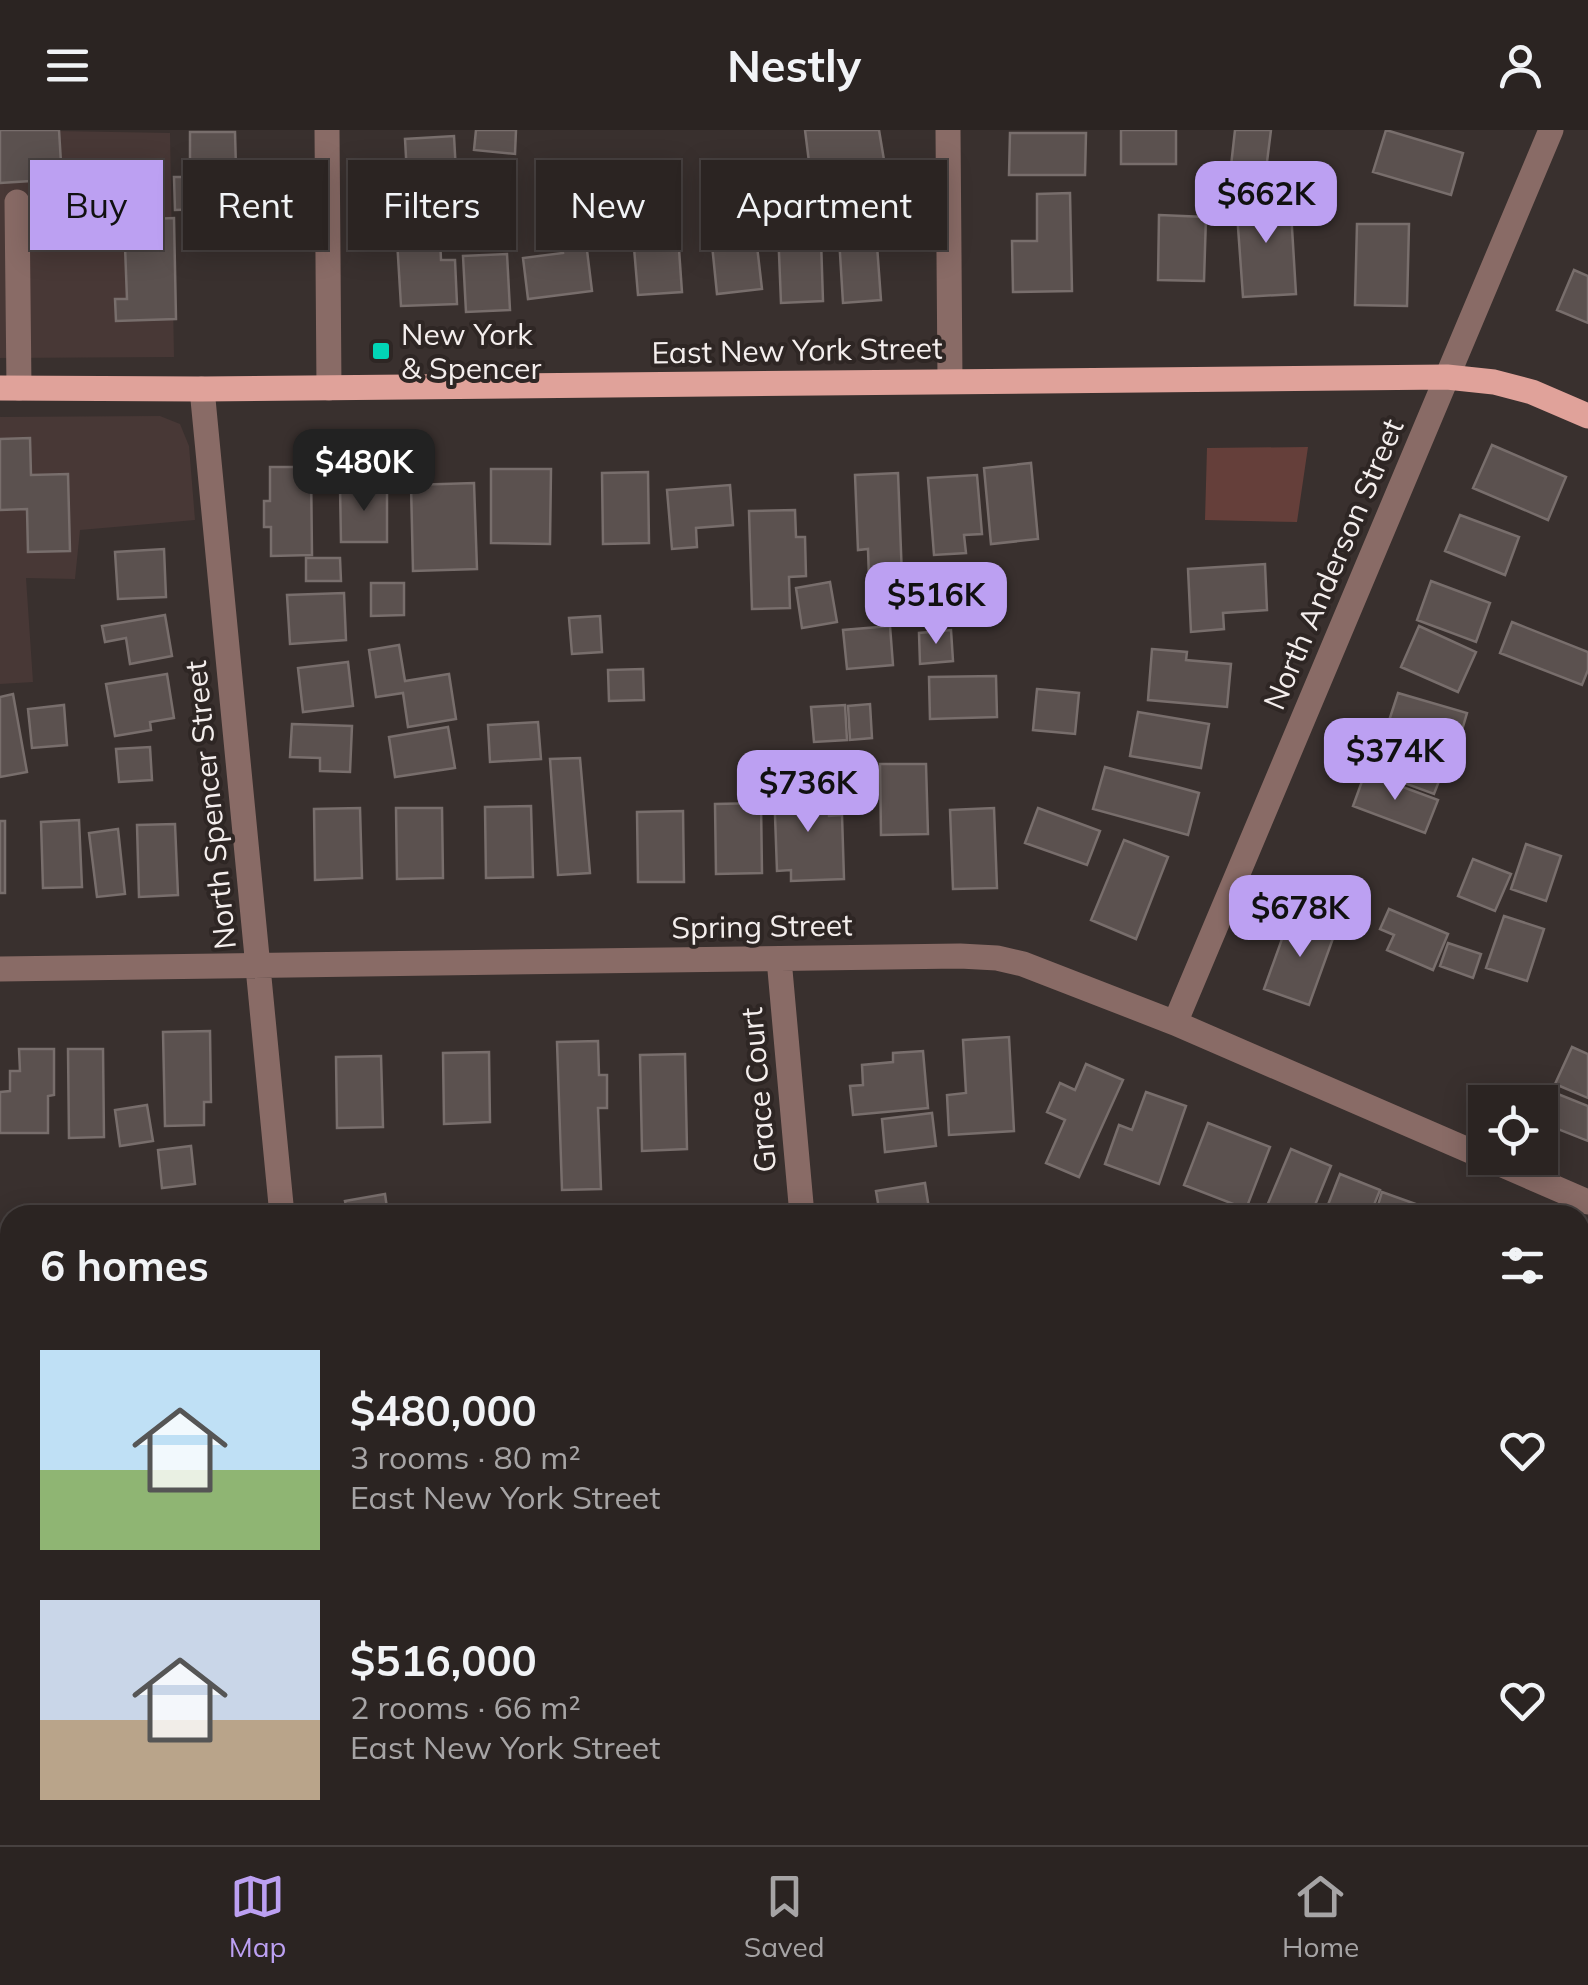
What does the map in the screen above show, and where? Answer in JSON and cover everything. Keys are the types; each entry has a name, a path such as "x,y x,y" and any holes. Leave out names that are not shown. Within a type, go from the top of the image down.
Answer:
{"main road":[{"name":"East New York Street","path":"9,388 1447,377 1494,382 1532,392 1588,416"}],"street":[{"path":"327,130 330,388"},
{"path":"948,130 950,381"},
{"name":"North Anderson Street","path":"1175,1023 1551,130"},
{"path":"9,388 10,294 17,202"},
{"name":"North Spencer Street","path":"202,389 281,1205"},
{"name":"Spring Street","path":"0,968 997,958 1023,964 1175,1023 1588,1202"},
{"name":"Grace Court","path":"780,959 801,1205"}],"shaded area":[{"path":"0,130 170,133 174,357 0,358"},
{"path":"160,416 180,424 189,446 195,520 80,530 75,579 26,578 33,682 0,684 0,417"},
{"path":"1308,447 1297,522 1205,520 1207,448"}],"building":[{"path":"0,130 59,130 61,160 30,160 30,181 0,183"},
{"path":"476,130 516,130 515,154 474,150"},
{"path":"805,130 879,130 884,160 809,160"},
{"path":"1121,130 1176,130 1176,164 1121,164"},
{"path":"1235,130 1271,130 1266,170 1231,166"},
{"path":"1386,130 1463,153 1451,195 1373,172"},
{"path":"190,132 235,132 236,160 190,160"},
{"path":"1010,133 1086,133 1085,175 1009,175"},
{"path":"454,136 455,160 406,160 405,139"},
{"path":"174,177 183,177 183,210 175,210"},
{"path":"1070,193 1072,291 1013,292 1012,241 1037,241 1037,194"},
{"path":"1290,195 1296,294 1243,297 1236,199"},
{"path":"1159,215 1206,217 1204,281 1158,280"},
{"path":"163,218 174,218 176,319 116,321 115,299 127,299 125,250 163,250"},
{"path":"1357,224 1409,224 1407,306 1355,305"},
{"path":"398,250 441,250 441,260 455,260 457,304 401,306"},
{"path":"563,250 587,250 592,291 528,299 523,258 563,253"},
{"path":"634,250 679,250 682,292 638,295"},
{"path":"713,250 757,250 762,289 717,294"},
{"path":"779,250 821,250 823,301 781,303"},
{"path":"840,250 877,250 881,300 843,303"},
{"path":"507,254 510,310 466,312 463,256"},
{"path":"1574,270 1588,276 1588,323 1557,310"},
{"path":"30,438 31,475 68,474 70,551 28,552 27,509 0,510 0,439"},
{"path":"1492,445 1566,477 1548,520 1473,488"},
{"path":"1031,463 1038,539 991,544 984,468"},
{"path":"270,467 311,467 312,555 271,556 271,527 264,527 264,501 270,501"},
{"path":"491,469 551,469 550,544 491,543"},
{"path":"648,472 649,543 603,544 602,473"},
{"path":"898,473 902,577 869,579 868,549 858,550 855,475"},
{"path":"977,475 982,534 964,535 966,553 934,555 928,478"},
{"path":"474,483 477,569 413,571 411,485"},
{"path":"387,485 387,542 341,542 340,486"},
{"path":"730,485 733,525 696,528 697,547 672,549 667,490"},
{"path":"795,510 796,537 805,537 806,576 789,577 790,608 752,609 749,511"},
{"path":"1460,515 1519,537 1505,575 1445,551"},
{"path":"164,549 166,597 118,599 115,552"},
{"path":"306,558 340,558 341,581 306,581"},
{"path":"1265,564 1267,610 1223,613 1224,629 1191,632 1188,569"},
{"path":"1431,581 1490,603 1476,642 1417,620"},
{"path":"830,582 837,622 802,628 796,588"},
{"path":"371,583 404,583 404,615 371,616"},
{"path":"344,593 346,640 290,644 287,595"},
{"path":"165,615 172,656 130,664 126,638 105,642 102,626"},
{"path":"600,616 602,652 572,654 569,618"},
{"path":"1512,622 1588,652 1588,670 1582,685 1500,653"},
{"path":"890,626 893,665 847,669 843,630"},
{"path":"1419,626 1476,652 1458,692 1401,667"},
{"path":"951,630 953,661 920,664 919,633"},
{"path":"399,645 405,681 449,674 456,719 408,727 403,693 376,697 369,650"},
{"path":"1152,649 1187,652 1186,660 1231,664 1227,707 1148,700"},
{"path":"348,662 353,706 303,712 298,668"},
{"path":"643,669 644,700 609,701 608,670"},
{"path":"167,674 174,718 150,722 151,730 115,736 106,684"},
{"path":"996,676 997,717 930,719 929,677"},
{"path":"1037,689 1079,693 1075,734 1033,730"},
{"path":"1398,693 1467,713 1457,747 1387,727"},
{"path":"13,694 27,772 0,777 0,697"},
{"path":"870,704 872,738 850,740 848,706"},
{"path":"64,705 67,745 32,748 28,709"},
{"path":"845,705 847,740 814,742 811,707"},
{"path":"1138,712 1209,724 1201,768 1130,756"},
{"path":"538,722 541,759 490,762 488,725"},
{"path":"292,724 352,726 350,772 320,771 320,758 290,757"},
{"path":"448,727 455,768 395,777 389,737"},
{"path":"1372,730 1448,758 1434,794 1358,766"},
{"path":"150,747 152,780 119,782 116,749"},
{"path":"580,758 590,873 558,875 550,759"},
{"path":"880,764 926,764 928,834 881,835"},
{"path":"1105,767 1199,793 1188,835 1093,809"},
{"path":"1365,773 1438,800 1425,833 1353,806"},
{"path":"828,786 829,816 842,815 844,879 791,881 791,870 777,871 774,788"},
{"path":"761,803 762,873 716,874 715,804"},
{"path":"531,806 533,877 486,878 485,807"},
{"path":"360,808 362,878 315,880 314,809"},
{"path":"396,808 442,808 443,878 397,879"},
{"path":"994,808 997,888 953,889 950,810"},
{"path":"1038,808 1100,831 1087,865 1025,843"},
{"path":"683,811 684,882 638,882 637,812"},
{"path":"79,820 82,887 43,888 41,822"},
{"path":"0,821 5,821 5,893 0,893"},
{"path":"175,824 178,895 139,897 137,825"},
{"path":"118,829 125,894 97,897 89,833"},
{"path":"1124,840 1168,857 1136,939 1091,920"},
{"path":"1526,844 1561,856 1546,901 1511,889"},
{"path":"1473,859 1511,874 1495,911 1458,896"},
{"path":"1389,909 1448,934 1433,970 1387,950 1394,935 1380,929"},
{"path":"1291,914 1336,930 1309,1005 1264,989"},
{"path":"1504,916 1544,929 1527,981 1486,968"},
{"path":"1448,943 1481,954 1473,978 1440,966"},
{"path":"210,1031 211,1102 204,1102 204,1125 165,1126 163,1032"},
{"path":"1009,1037 1014,1131 949,1135 947,1095 966,1093 963,1040"},
{"path":"598,1041 599,1075 607,1075 607,1108 598,1108 601,1189 562,1190 557,1042"},
{"path":"1572,1047 1588,1054 1588,1098 1555,1084"},
{"path":"19,1049 54,1049 54,1095 48,1096 48,1133 0,1133 0,1092 10,1091 10,1071 20,1071"},
{"path":"68,1049 103,1049 104,1137 69,1138"},
{"path":"923,1051 928,1108 853,1115 850,1086 863,1085 862,1065 893,1062 893,1053"},
{"path":"489,1052 490,1122 444,1124 443,1053"},
{"path":"685,1054 687,1149 642,1151 640,1055"},
{"path":"381,1056 383,1127 337,1128 336,1057"},
{"path":"1086,1064 1123,1080 1079,1177 1046,1163 1065,1120 1047,1112 1060,1083 1075,1090"},
{"path":"1146,1092 1186,1106 1159,1184 1105,1164 1119,1125 1132,1130"},
{"path":"1558,1094 1588,1106 1588,1141 1558,1129"},
{"path":"147,1105 153,1141 120,1146 115,1110"},
{"path":"932,1113 936,1146 885,1152 882,1119"},
{"path":"1208,1123 1270,1147 1248,1205 1236,1205 1184,1185"},
{"path":"191,1146 195,1184 162,1188 158,1150"},
{"path":"1291,1149 1331,1166 1315,1205 1267,1205"},
{"path":"1340,1174 1380,1190 1374,1205 1328,1205"},
{"path":"925,1183 928,1205 878,1205 876,1191"},
{"path":"1382,1192 1419,1205 1378,1205"},
{"path":"385,1194 387,1205 346,1205 345,1201"}],"place":[{"name":"New York & Spencer","path":"381,351"}]}
